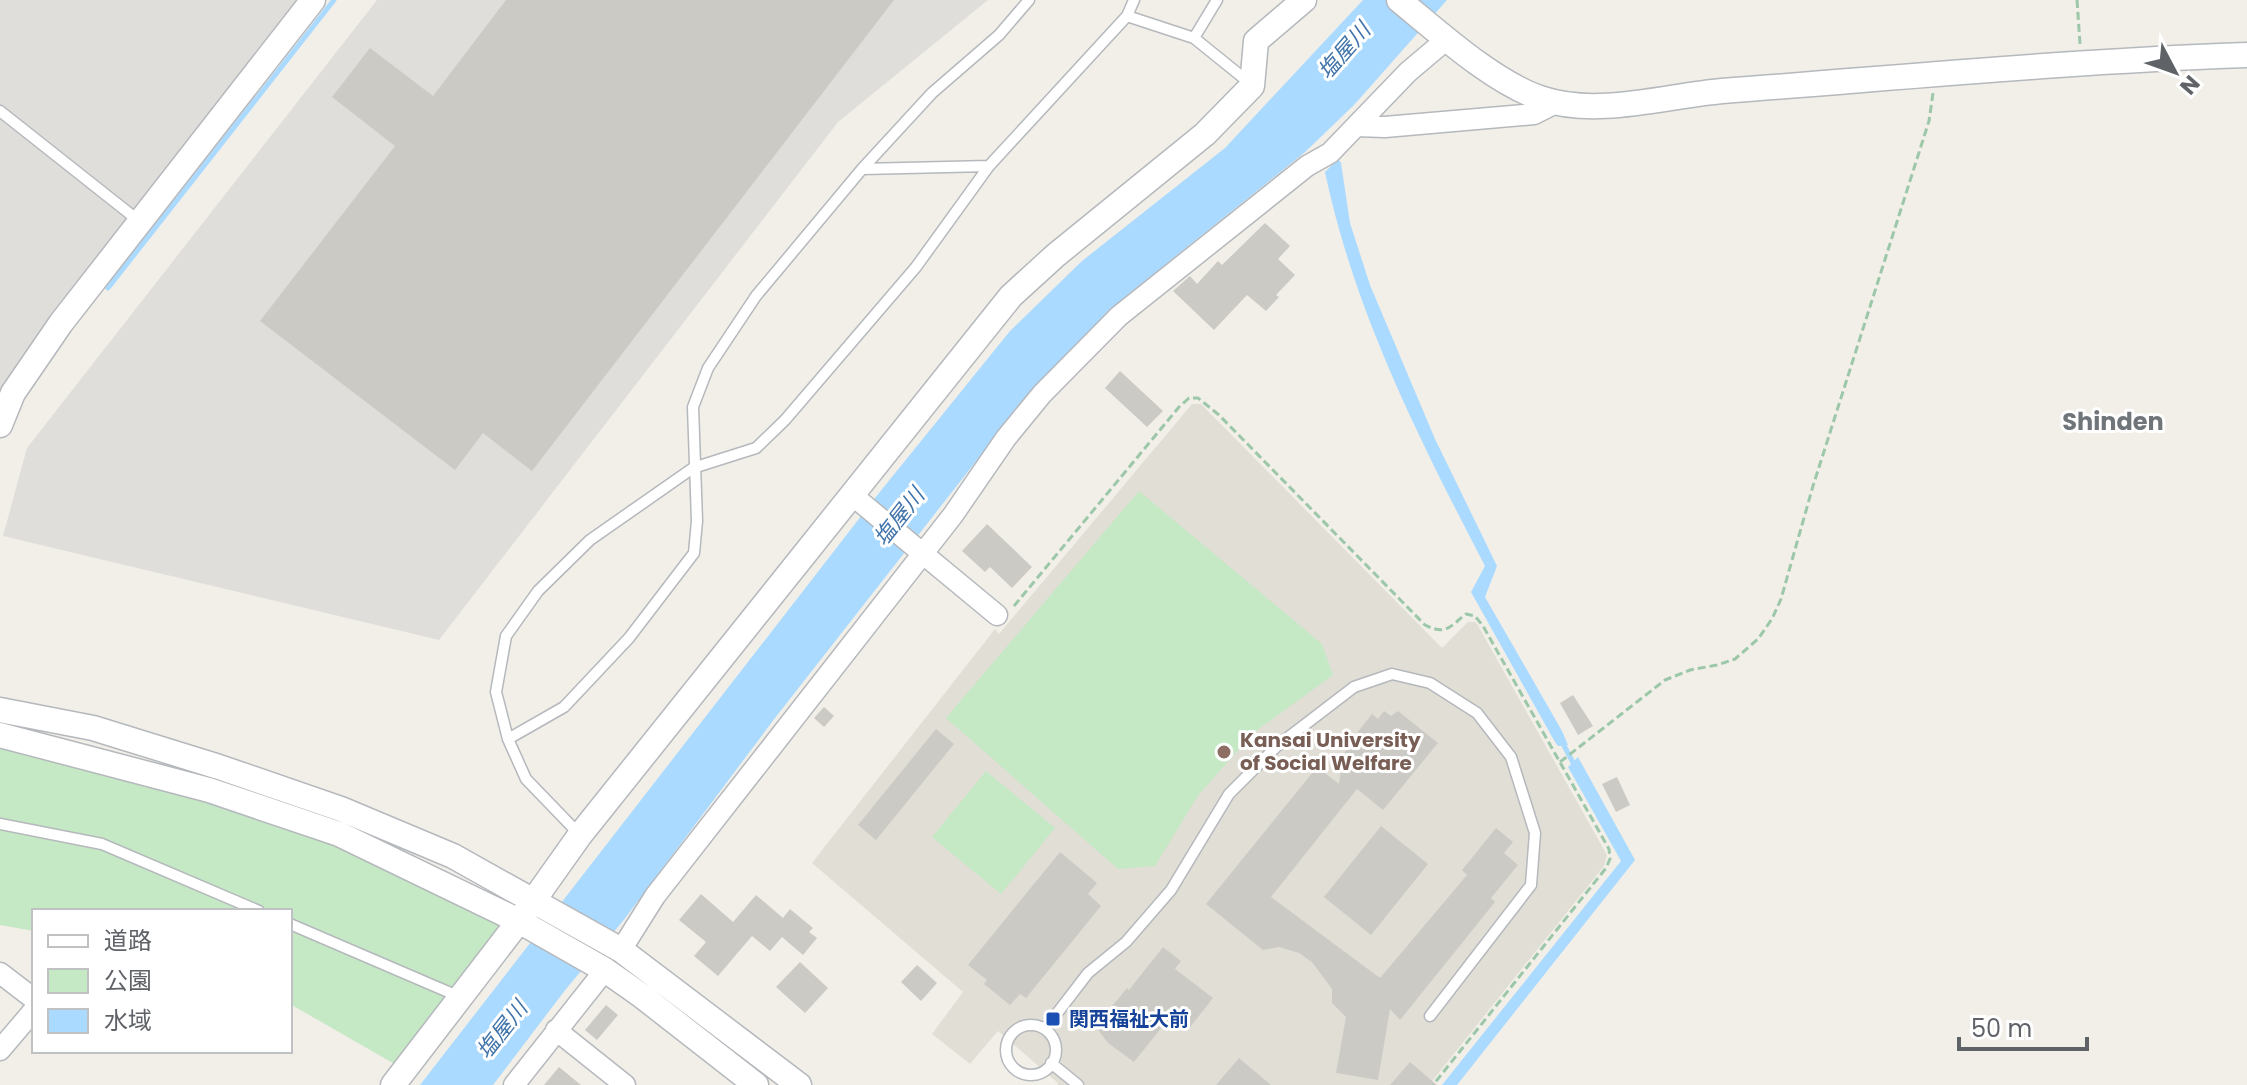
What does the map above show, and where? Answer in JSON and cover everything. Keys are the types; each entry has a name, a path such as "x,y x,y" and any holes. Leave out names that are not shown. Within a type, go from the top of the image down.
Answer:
{"street":[{"path":"0,425 13,393 61,323 313,0"},
{"path":"393,1085 519,921 580,835 1011,296 1056,255 1205,134 1252,86 1256,41 1304,0"},
{"path":"1399,0 1501,78 1542,99 1586,107 1704,93 2081,64 2247,55"},
{"path":"621,950 655,896 1042,394 1110,326 1166,277 1285,183 1330,153 1442,35"},
{"path":"1356,126 1385,127 1534,114 1558,102"},
{"path":"852,495 997,615"},
{"path":"0,710 93,728 219,767 341,809 453,856 621,950 799,1085"},
{"path":"0,735 209,790 339,834 519,921 605,970 756,1085"},
{"path":"514,1085 605,970"},
{"path":"0,973 32,997"},
{"path":"0,1050 32,1012"},
{"path":"556,1030 625,1085"}],"lane":[{"path":"508,739 564,707 629,638 694,553 697,521 693,407 708,368 756,296 862,169 932,93 999,35 1029,0"},
{"path":"580,835 526,779 508,739 496,692 506,636 538,591 590,540 693,468 756,448 785,420 916,267 989,166 1127,16 1134,0"},
{"path":"1194,38 1217,0"},
{"path":"1127,16 1194,38 1252,86"},
{"path":"0,111 139,221"},
{"path":"862,169 989,166"},
{"path":"1045,1029 1088,973 1126,942 1171,890 1229,794 1277,746 1354,687 1392,674 1430,683 1477,713 1511,757 1535,833 1531,885 1430,1016"},
{"path":"0,824 102,844 254,909"},
{"path":"292,925 460,997"},
{"path":"1026,1025 1045,1029 1056,1048 1051,1063 1039,1073 1024,1079 1007,1057 1008,1041 1018,1028 1026,1025"},
{"path":"1051,1063 1078,1085"}],"path":[{"path":"2077,0 2081,64"},
{"path":"1560,762 1665,680 1735,659 1758,639 1772,619 1781,599 1813,486 1929,121 1935,75"}],"shaded area":[{"path":"0,0 321,0 0,403"},
{"path":"377,0 988,0 838,122 439,640 3,536 27,448"},
{"name":"Kansai University of Social Welfare","path":"1192,404 1201,404 1442,648 1468,622 1476,622 1607,855 1604,866 1429,1085 1057,1085 998,1031 970,1064 932,1034 963,992 812,863 995,629 999,634"}],"green space":[{"path":"1139,491 1322,644 1333,675 1253,733 1197,797 1155,866 1118,869 946,718"},
{"path":"0,737 275,812 519,921 405,1070 292,1005 292,909 32,909 32,931 0,925"},
{"path":"986,771 1055,828 1001,894 932,837"}],"water":[{"name":"塩屋川","path":"1363,0 1447,0 1354,105 1304,153 1110,309 1024,400 493,1085 420,1085 879,493 1010,331 1082,261 1225,148"},
{"path":"1338,159 1350,223 1370,285 1435,439 1497,566 1485,597 1568,745 1558,746 1555,742 1471,592 1485,566 1413,423 1371,325 1353,275 1325,172"},
{"path":"1578,757 1635,860 1457,1085 1442,1085 1621,861 1568,767"}],"building":[{"path":"506,0 894,0 532,471 483,433 455,470 260,321 395,146 332,97 370,48 433,96"},
{"path":"1265,223 1290,246 1278,259 1295,275 1266,311 1247,295 1214,330 1173,291 1190,276 1197,284 1218,261 1222,265"},
{"path":"1120,371 1163,411 1147,427 1105,388"},
{"path":"987,524 1032,567 1012,588 990,567 985,572 962,551"},
{"path":"1573,695 1593,726 1578,735 1560,703"},
{"path":"824,707 834,716 824,727 814,718"},
{"path":"1384,711 1391,716 1398,711 1438,743 1383,810 1357,789 1271,897 1380,978 1467,875 1462,870 1496,828 1513,842 1504,853 1518,865 1491,898 1495,902 1400,1020 1390,1009 1378,1080 1336,1073 1346,1017 1332,1003 1332,989 1312,962 1299,953 1279,947 1263,950 1206,904 1317,767 1339,784 1343,756 1350,742 1372,714 1378,719"},
{"path":"936,729 954,744 876,840 858,825"},
{"path":"1617,777 1630,805 1616,812 1602,784"},
{"path":"1381,826 1428,864 1371,935 1324,897"},
{"path":"1060,852 1097,883 1088,894 1101,906 1026,998 1020,994 1010,1005 984,984 987,980 968,965"},
{"path":"701,894 733,922 756,895 783,918 790,909 813,928 809,932 817,938 803,955 782,937 770,951 752,936 718,976 694,956 706,942 679,920"},
{"path":"1163,947 1181,961 1175,969 1213,998 1187,1031 1170,1017 1134,1062 1108,1043 1099,1031 1100,1021"},
{"path":"800,962 828,988 805,1013 776,987"},
{"path":"917,965 937,983 921,1001 901,982"},
{"path":"606,1005 618,1015 597,1040 585,1030"},
{"path":"1239,1058 1271,1085 1216,1085"},
{"path":"1410,1062 1437,1085 1390,1085"},
{"path":"559,1067 581,1085 544,1085"}],"waterway":[{"path":"108,288 334,0"},
{"path":"1562,742 1576,768"}],"place":[{"name":"Kansai University of Social Welfare","path":"1224,752"},
{"name":"関西福祉大前","path":"1053,1019"}],"district":[{"name":"Shinden","path":"2113,421"}]}
